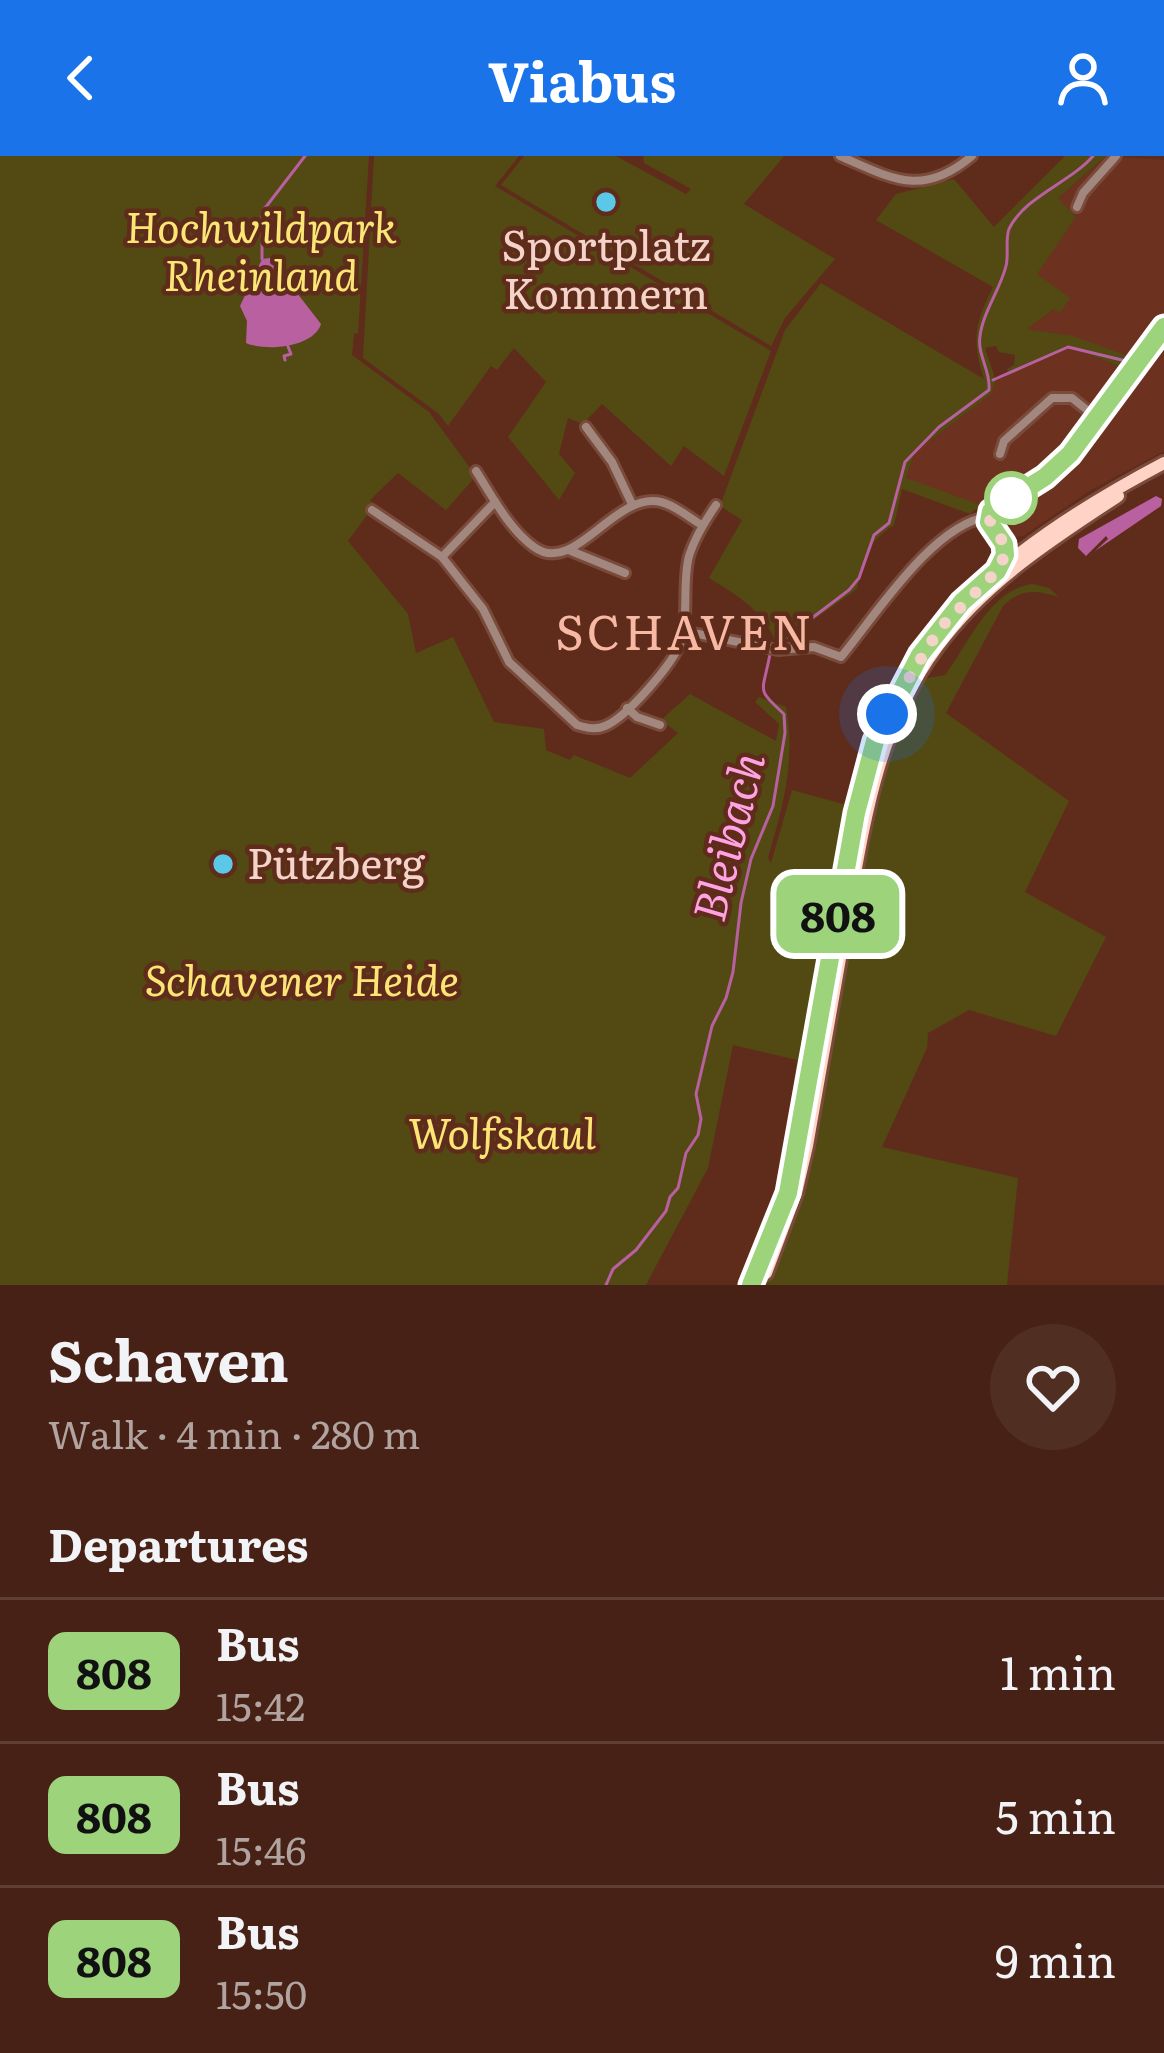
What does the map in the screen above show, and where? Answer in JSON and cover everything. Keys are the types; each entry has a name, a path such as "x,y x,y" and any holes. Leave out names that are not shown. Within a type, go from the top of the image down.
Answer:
{"main road":[{"path":"905,689 911,670 962,602 997,571 1078,511 1164,466"},
{"path":"756,1285 788,1193 856,813 875,741 905,689 984,595 1020,563 1164,466"}],"street":[{"path":"840,156 909,183 952,171 972,156"},
{"path":"1077,207 1083,193 1116,156"},
{"path":"683,631 774,649 806,646 841,657 931,549 967,521 988,517 995,507 1057,466 1164,327"},
{"path":"1000,454 1004,441 1052,398 1072,398 1097,418"},
{"path":"586,427 612,462 632,505"},
{"path":"476,471 533,546 543,551 569,550 626,573"},
{"path":"442,556 496,502"},
{"path":"569,550 632,505 664,502 702,526"},
{"path":"372,510 442,556 483,609 508,662 578,725 590,729 603,728 627,708 677,651 688,559 716,505"},
{"path":"988,517 1004,544 1005,555 997,571"},
{"path":"627,708 660,725"}],"shaded area":[{"path":"1106,156 1164,160 1164,451 1089,491 1023,536 1012,537 981,505 906,479 915,452 990,394 996,381 1068,346 1122,368 1064,337 1026,329 1055,309 1036,274 1075,218 1057,199"},
{"path":"270,258 321,324 309,338 277,347 246,343 247,321 240,306 262,259"},
{"path":"1156,496 1162,499 1161,506 1095,551 1106,536 1086,556 1078,548 1079,539"}],"green space":[{"name":"Schavener Heide","path":"0,156 369,156 358,333 352,355 429,412 476,476 446,510 398,473 370,500 375,504 348,541 408,614 416,653 453,637 494,722 544,729 546,750 570,760 574,755 630,778 678,733 661,720 690,694 776,741 779,724 755,702 759,697 786,707 789,765 768,858 771,863 792,790 847,805 863,736 878,712 885,685 894,683 851,807 786,1181 747,1285 741,1285 777,1199 797,1060 733,1045 708,1168 646,1285 0,1285"},
{"path":"374,156 519,156 495,186 771,351 724,476 684,446 671,466 602,404 583,424 568,418 559,454 575,473 559,500 508,437 546,382 514,348 497,370 491,366 448,426 439,414 363,358"},
{"path":"524,156 616,156 686,194 691,189 644,163 643,156 784,156 744,204 835,259 785,318 771,346 501,185"},
{"path":"1065,156 1106,156 1058,198 1076,217 1037,274 1070,298 1060,313 1054,309 1027,329 1073,336 1131,357 1123,368 1068,346 1009,375 1007,369 1014,365 1015,355 999,352 996,346 985,348 996,381 991,394 915,452 906,478 981,505 970,514 902,489 894,525 868,552 857,589 777,646 758,614 709,578 742,520 720,506 785,330 821,283 984,379 977,332 993,287 876,220 896,194 954,179 994,227"},
{"path":"1032,584 1049,588 1059,597 1030,592 1003,606 946,713 1069,801 1025,892 1106,937 1056,1036 969,1010 928,1033 927,1048 882,1147 1018,1178 1007,1285 766,1285 786,1237 815,1138 868,828 888,751 923,679 945,675 991,608"}],"waterway":[{"path":"262,259 262,212 305,156"},
{"name":"Bleibach","path":"775,646 849,590 859,578 874,535 889,523 905,462 939,427 989,390 980,336 1006,266 1009,229 1025,208 1093,156"},
{"path":"285,360 291,354 287,344"},
{"path":"993,380 1068,347 1126,361"},
{"name":"Bleibach","path":"606,1285 613,1269 636,1250 666,1211 678,1188 686,1153 698,1135 701,1119 696,1094 712,1026 733,972 741,903 751,859 773,806 785,733 784,714 764,689 770,654"}],"bus line":[{"name":"808","path":"751,1285 788,1193 856,813 875,741 920,655 962,602 997,571 1005,555 1004,544 989,522 991,511 1045,477 1070,454 1164,327"}],"place":[{"name":"Sportplatz Kommern","path":"606,202"},
{"name":"Pützberg","path":"223,864"}],"district":[{"name":"SCHAVEN","path":"685,633"}],"route":[{"path":"887,714 940,628 997,571 1005,555 1004,544 988,517 1011,498"}],"park label":[{"name":"Hochwildpark Rheinland","path":"261,252"},
{"name":"Wolfskaul","path":"502,1134"}]}
